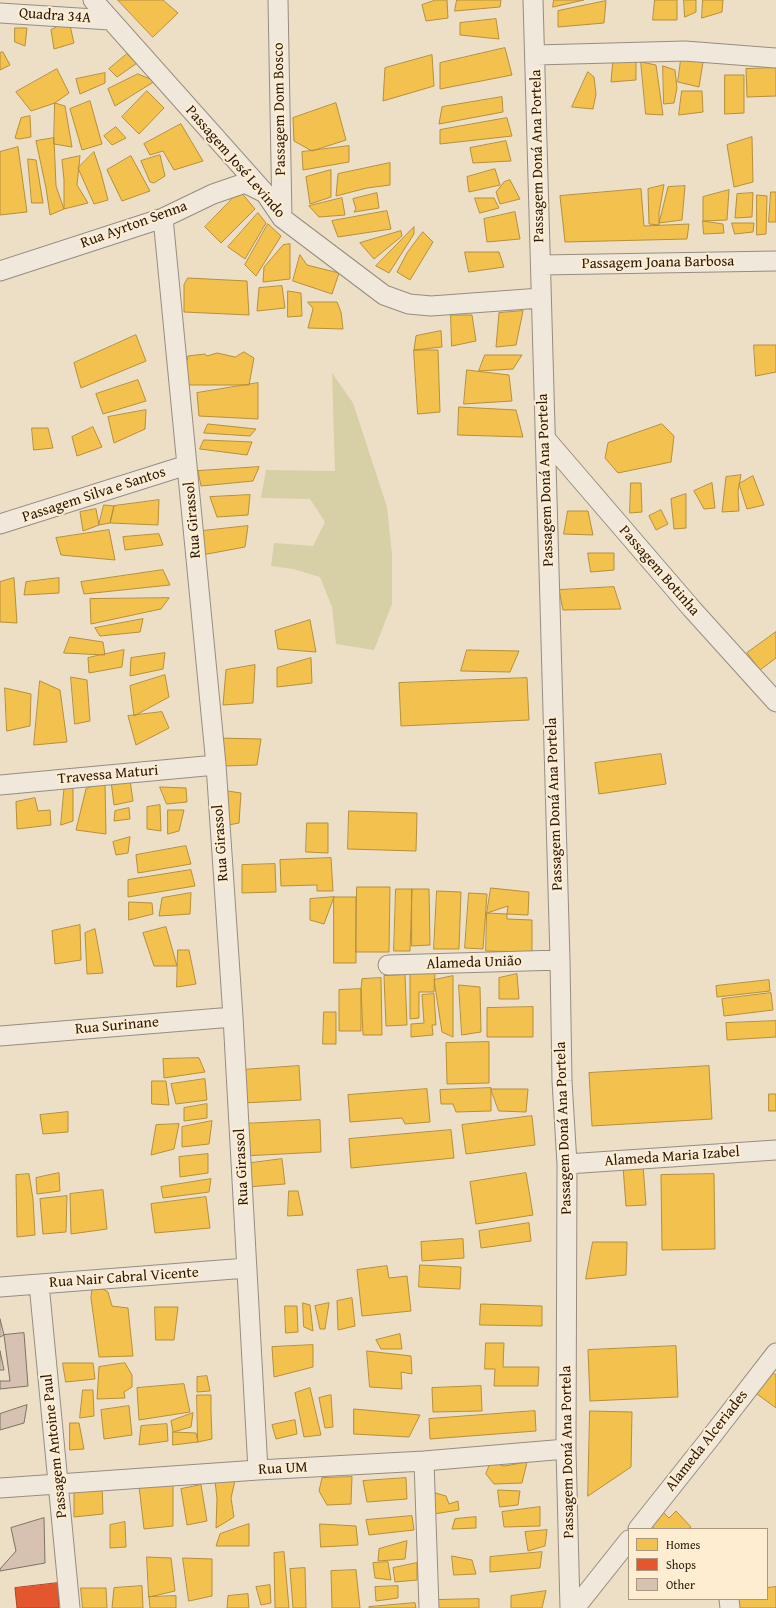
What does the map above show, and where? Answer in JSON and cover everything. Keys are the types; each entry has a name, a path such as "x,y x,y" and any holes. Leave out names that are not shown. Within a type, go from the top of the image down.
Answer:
{"street":[{"name":"Passagem José Levindo","path":"93,0 265,193 282,218 384,295 409,304 431,306 541,298"},
{"name":"Passagem Dom Bosco","path":"278,0 282,218"},
{"name":"Passagem Doná Ana Portela","path":"533,0 536,55 562,1081 567,1164 566,1449 570,1608"},
{"name":"Quadra 34A","path":"0,13 110,20"},
{"path":"536,55 685,51 776,58"},
{"name":"Rua Ayrton Senna","path":"0,271 163,218 213,194 245,183 265,193"},
{"name":"Rua Girassol","path":"163,218 216,765 233,1017 258,1470"},
{"name":"Passagem Joana Barbosa","path":"541,265 776,261"},
{"name":"Passagem Botinha","path":"545,438 692,609 776,702"},
{"name":"Passagem Silva e Santos","path":"0,524 187,465"},
{"name":"Travessa Maturi","path":"0,785 216,765"},
{"name":"Alameda União","path":"388,965 560,960"},
{"name":"Rua Surinane","path":"0,1036 233,1017"},
{"name":"Alameda Maria Izabel","path":"567,1164 776,1150"},
{"name":"Rua Nair Cabral Vicente","path":"0,1287 247,1268"},
{"name":"Passagem Antoine Paul","path":"39,1284 70,1608"},
{"name":"Alameda Alceriades","path":"639,1528 711,1438 776,1353"},
{"name":"Rua UM","path":"0,1488 258,1470 424,1461 566,1449"},
{"path":"424,1461 429,1608"},
{"path":"575,1608 628,1541"}],"shaded area":[{"path":"332,373 353,403 387,507 392,554 392,604 374,650 336,644 332,607 320,577 293,569 271,566 274,543 313,546 325,522 310,499 261,498 266,470 335,471"}],"building: Homes":[{"path":"118,0 163,0 178,13 153,37"},
{"path":"436,0 447,0 448,18 426,21 422,5"},
{"path":"457,0 501,0 500,7 455,11"},
{"path":"554,0 584,0 553,7"},
{"path":"655,0 677,0 677,20 653,20"},
{"path":"684,0 696,0 696,12 685,17"},
{"path":"703,0 723,0 722,12 702,18"},
{"path":"606,1 604,23 558,27 558,11"},
{"path":"496,19 499,39 460,35 460,23"},
{"path":"69,21 74,43 54,49 51,30"},
{"path":"15,28 27,28 25,46 15,42"},
{"path":"505,48 512,75 440,89 440,63"},
{"path":"3,52 10,65 0,70 0,53"},
{"path":"682,53 704,56 699,87 678,82"},
{"path":"127,54 137,63 117,77 109,69"},
{"path":"432,55 434,86 383,101 385,68"},
{"path":"636,58 636,80 611,82 613,59"},
{"path":"641,62 656,65 663,115 646,114"},
{"path":"663,66 675,70 677,88 674,103 664,104"},
{"path":"776,68 776,96 747,97 746,69"},
{"path":"57,69 69,93 55,103 31,111 16,92"},
{"path":"588,72 594,77 596,94 593,109 572,107"},
{"path":"105,73 105,83 80,94 76,79"},
{"path":"138,74 155,81 115,106 108,89"},
{"path":"725,75 744,75 744,113 725,114"},
{"path":"147,91 164,108 139,134 122,117"},
{"path":"682,91 702,91 703,112 679,115"},
{"path":"502,97 503,112 439,124 442,107"},
{"path":"90,101 102,144 82,150 70,109"},
{"path":"55,103 65,106 72,147 54,144"},
{"path":"336,103 346,140 312,151 294,141 293,118"},
{"path":"30,116 31,137 19,139 15,138 21,118"},
{"path":"507,118 512,136 440,144 440,130"},
{"path":"181,124 203,161 174,170 163,151 150,155 144,144"},
{"path":"116,127 126,138 112,145 104,136"},
{"path":"752,137 753,182 734,187 727,145"},
{"path":"54,138 56,186 64,209 50,215 36,141"},
{"path":"506,141 511,161 473,163 470,148"},
{"path":"349,146 349,162 303,170 302,152"},
{"path":"18,147 27,212 0,215 0,152"},
{"path":"94,152 108,200 94,204 78,168"},
{"path":"160,155 165,176 154,183 150,182 141,161"},
{"path":"80,156 77,185 88,203 64,209 62,160"},
{"path":"131,156 150,191 122,201 107,170"},
{"path":"28,159 36,160 43,203 32,203"},
{"path":"390,163 390,185 367,188 336,196 338,174"},
{"path":"495,169 500,185 469,192 467,177"},
{"path":"331,170 331,197 310,204 306,177"},
{"path":"510,180 520,199 500,204 496,192 504,182"},
{"path":"664,185 659,213 659,225 649,224 648,189"},
{"path":"685,186 682,220 659,223 668,187"},
{"path":"641,189 644,226 689,224 687,239 565,242 560,196"},
{"path":"729,190 727,220 703,221 703,197"},
{"path":"240,191 255,209 221,243 205,227"},
{"path":"771,192 776,192 776,222 769,222"},
{"path":"377,193 379,208 354,212 356,209 353,199"},
{"path":"753,193 752,217 735,218 737,194"},
{"path":"757,195 767,196 766,234 757,235"},
{"path":"342,198 345,215 319,217 309,206"},
{"path":"475,198 494,198 499,208 480,213"},
{"path":"387,211 391,229 338,237 332,221"},
{"path":"515,212 520,239 487,242 484,219"},
{"path":"258,213 266,223 245,259 228,247"},
{"path":"703,221 723,224 724,233 704,234"},
{"path":"732,223 754,223 753,232 735,234"},
{"path":"268,224 281,236 256,276 245,265"},
{"path":"414,227 414,234 389,273 376,266"},
{"path":"401,231 402,236 374,259 360,243"},
{"path":"423,232 433,242 410,280 397,272 407,253"},
{"path":"290,244 290,279 263,282 264,267 283,245"},
{"path":"465,252 499,252 504,267 469,272"},
{"path":"300,255 307,265 339,273 332,294 293,281"},
{"path":"188,278 247,281 249,315 184,312 184,285"},
{"path":"282,286 285,308 257,311 259,288"},
{"path":"288,291 301,293 302,316 288,317"},
{"path":"308,302 337,302 341,312 343,329 308,328 313,309"},
{"path":"523,311 516,345 496,347 499,313"},
{"path":"451,315 472,315 476,341 452,346"},
{"path":"441,331 442,347 414,350 416,336"},
{"path":"136,335 146,361 81,388 74,363"},
{"path":"754,345 776,345 776,372 756,376"},
{"path":"414,350 438,350 440,412 418,414"},
{"path":"244,352 254,358 249,385 183,385 181,387 188,356 205,354 207,356 217,353 235,357"},
{"path":"485,355 522,355 513,369 479,371"},
{"path":"467,370 509,375 512,401 464,404"},
{"path":"138,380 146,401 103,414 96,394"},
{"path":"258,383 258,419 199,416 197,393"},
{"path":"459,407 516,410 523,437 458,435"},
{"path":"146,410 145,429 114,443 108,417"},
{"path":"208,424 256,429 250,436 204,433"},
{"path":"662,424 674,436 671,462 618,473 605,458 608,443"},
{"path":"93,427 102,447 77,456 72,437"},
{"path":"32,428 48,428 53,448 34,450"},
{"path":"204,440 252,442 247,455 200,449"},
{"path":"259,467 253,481 201,486 198,471"},
{"path":"741,475 738,491 739,511 722,512 726,477"},
{"path":"753,476 764,505 747,509 739,484"},
{"path":"631,483 641,483 642,512 630,513"},
{"path":"712,483 715,508 704,509 694,491"},
{"path":"686,494 686,528 674,529 671,499"},
{"path":"250,495 248,515 217,517 210,497"},
{"path":"159,500 158,525 110,523 114,506"},
{"path":"104,505 114,506 110,523 99,525"},
{"path":"96,509 99,525 83,531 80,512"},
{"path":"661,510 668,524 656,530 649,516"},
{"path":"568,511 588,511 593,535 564,534"},
{"path":"248,526 245,547 202,555 202,531"},
{"path":"109,530 115,560 61,555 56,538"},
{"path":"159,534 163,545 125,550 123,537"},
{"path":"588,553 614,553 614,570 591,572"},
{"path":"163,570 170,585 84,594 81,582"},
{"path":"14,578 17,623 0,622 0,582"},
{"path":"59,578 59,593 24,595 26,582"},
{"path":"614,587 621,609 563,610 559,590"},
{"path":"169,598 161,609 91,624 90,599"},
{"path":"143,619 140,632 100,636 95,628"},
{"path":"310,620 316,652 278,649 275,631"},
{"path":"776,632 776,658 760,670 747,653"},
{"path":"70,637 103,642 105,655 64,653"},
{"path":"124,650 122,667 89,673 88,658"},
{"path":"467,650 519,651 510,672 461,671"},
{"path":"165,653 163,669 130,676 131,658"},
{"path":"311,658 312,683 277,687 277,668"},
{"path":"255,665 253,703 223,705 226,670"},
{"path":"165,675 169,697 134,716 130,686"},
{"path":"71,677 87,680 90,721 75,724"},
{"path":"527,678 529,720 401,726 399,683"},
{"path":"40,681 60,690 67,742 34,745"},
{"path":"5,688 31,694 30,726 7,731"},
{"path":"162,712 169,728 136,745 128,716"},
{"path":"218,738 261,739 257,765 225,766"},
{"path":"661,754 666,784 599,794 595,763"},
{"path":"130,780 133,801 114,805 111,781"},
{"path":"65,781 73,788 73,821 61,825"},
{"path":"105,782 106,834 76,830 86,789"},
{"path":"160,787 186,788 187,802 167,804"},
{"path":"221,790 241,793 239,823 223,826"},
{"path":"35,798 38,811 50,810 51,825 17,829 16,802"},
{"path":"160,805 161,831 147,829 147,807"},
{"path":"129,808 130,819 114,821 115,811"},
{"path":"168,810 184,810 179,831 168,834"},
{"path":"349,811 417,813 416,851 348,849"},
{"path":"307,823 328,823 328,853 306,852"},
{"path":"130,837 128,853 116,855 113,842"},
{"path":"186,846 191,864 138,873 136,855"},
{"path":"331,858 333,891 317,891 317,885 281,886 280,860"},
{"path":"275,864 276,892 242,893 242,865"},
{"path":"191,870 195,886 128,897 128,880"},
{"path":"357,887 390,887 389,952 356,952"},
{"path":"491,888 529,892 528,915 507,914 508,906 487,913"},
{"path":"396,889 412,889 410,951 394,951"},
{"path":"412,889 429,889 430,945 412,946"},
{"path":"437,891 461,892 459,949 434,949"},
{"path":"191,893 190,914 159,916 162,898"},
{"path":"469,893 487,894 483,949 465,948"},
{"path":"334,897 356,897 356,963 334,963"},
{"path":"334,897 324,924 310,920 310,899"},
{"path":"129,902 152,903 153,914 129,920"},
{"path":"487,913 507,914 507,919 532,920 532,952 486,951"},
{"path":"80,925 81,960 55,964 52,931"},
{"path":"166,927 177,966 154,966 143,933"},
{"path":"95,929 103,973 87,974 85,933"},
{"path":"178,950 189,950 196,984 177,987"},
{"path":"435,973 434,992 419,992 419,1018 410,1019 410,974"},
{"path":"517,974 519,999 499,999 499,978"},
{"path":"405,975 407,1025 386,1026 384,976"},
{"path":"453,976 453,1037 442,1032 434,980"},
{"path":"381,978 382,1035 363,1035 362,979"},
{"path":"769,980 770,991 717,997 716,986"},
{"path":"459,985 480,987 481,1032 462,1035"},
{"path":"361,989 361,1031 339,1031 339,990"},
{"path":"771,993 773,1010 724,1016 722,999"},
{"path":"434,994 436,1025 432,1025 433,1035 411,1037 411,1024 424,1023 422,995"},
{"path":"533,1007 533,1037 487,1037 487,1008"},
{"path":"324,1012 336,1012 336,1044 323,1044"},
{"path":"776,1021 776,1037 727,1040 726,1023"},
{"path":"489,1042 489,1083 447,1084 446,1043"},
{"path":"199,1058 205,1072 164,1078 163,1059"},
{"path":"299,1066 301,1100 243,1103 241,1070"},
{"path":"709,1066 712,1119 592,1126 589,1073"},
{"path":"205,1079 207,1100 176,1104 171,1084"},
{"path":"152,1081 166,1081 169,1105 152,1104"},
{"path":"491,1088 491,1111 456,1112 453,1104 441,1104 440,1090"},
{"path":"427,1089 430,1122 405,1124 402,1118 350,1122 348,1095"},
{"path":"491,1089 528,1089 526,1112 499,1111"},
{"path":"769,1094 776,1094 776,1111 769,1111"},
{"path":"207,1104 207,1118 184,1121 184,1108"},
{"path":"68,1112 68,1132 43,1134 40,1115"},
{"path":"532,1116 535,1145 466,1154 462,1125"},
{"path":"320,1120 321,1152 243,1156 242,1124"},
{"path":"212,1121 209,1144 182,1147 182,1127"},
{"path":"179,1124 174,1149 151,1155 156,1125"},
{"path":"451,1130 454,1158 351,1168 349,1139"},
{"path":"208,1154 208,1173 180,1177 179,1157"},
{"path":"282,1159 285,1184 247,1187 244,1164"},
{"path":"643,1165 646,1205 626,1206 623,1167"},
{"path":"59,1173 60,1191 37,1194 36,1178"},
{"path":"526,1173 533,1215 476,1224 470,1182"},
{"path":"29,1174 33,1199 35,1235 17,1237 16,1175"},
{"path":"714,1174 715,1249 662,1250 661,1175"},
{"path":"211,1179 209,1192 163,1198 161,1187"},
{"path":"103,1190 107,1229 71,1234 70,1194"},
{"path":"289,1191 298,1191 303,1215 288,1216"},
{"path":"67,1196 66,1232 43,1234 40,1199"},
{"path":"206,1197 210,1228 155,1233 151,1204"},
{"path":"529,1223 531,1241 481,1248 479,1231"},
{"path":"463,1239 464,1258 422,1261 421,1242"},
{"path":"593,1242 627,1242 626,1275 586,1279"},
{"path":"420,1265 461,1267 460,1289 419,1287"},
{"path":"387,1266 389,1278 407,1276 411,1311 362,1316 357,1270"},
{"path":"93,1283 108,1292 112,1306 128,1308 133,1356 99,1357 91,1298"},
{"path":"352,1298 355,1326 338,1330 337,1301"},
{"path":"303,1303 310,1305 313,1331 304,1327"},
{"path":"329,1303 325,1329 320,1329 315,1306"},
{"path":"481,1304 542,1306 542,1326 480,1325"},
{"path":"285,1306 297,1306 298,1332 286,1333"},
{"path":"155,1307 178,1307 174,1340 156,1340"},
{"path":"400,1334 402,1349 381,1349 376,1340"},
{"path":"486,1343 504,1343 503,1367 539,1367 538,1386 494,1386 495,1369 485,1369"},
{"path":"313,1345 313,1367 274,1377 272,1347"},
{"path":"676,1346 678,1397 590,1401 588,1350"},
{"path":"367,1351 411,1356 412,1374 401,1372 402,1389 370,1387"},
{"path":"63,1363 93,1363 95,1379 66,1382"},
{"path":"125,1363 132,1375 132,1387 124,1392 125,1398 97,1399 99,1367"},
{"path":"769,1370 776,1375 776,1408 753,1391"},
{"path":"207,1376 210,1391 197,1392 197,1377"},
{"path":"184,1384 190,1412 139,1420 137,1388"},
{"path":"481,1386 482,1411 433,1412 432,1388"},
{"path":"310,1388 321,1435 304,1437 295,1393"},
{"path":"83,1390 93,1390 94,1416 80,1418"},
{"path":"197,1395 211,1395 212,1439 198,1442"},
{"path":"331,1395 333,1427 325,1428 319,1398"},
{"path":"129,1406 132,1435 104,1439 101,1410"},
{"path":"354,1409 420,1415 409,1437 354,1434"},
{"path":"535,1411 536,1431 430,1439 429,1419"},
{"path":"590,1411 632,1412 631,1467 588,1496"},
{"path":"193,1413 191,1427 173,1432 171,1421"},
{"path":"295,1420 297,1434 276,1439 272,1425"},
{"path":"70,1423 79,1423 84,1449 70,1450"},
{"path":"167,1424 168,1441 139,1445 141,1426"},
{"path":"173,1432 196,1433 198,1442 173,1445"},
{"path":"491,1462 504,1466 527,1462 522,1483 494,1484 486,1474"},
{"path":"236,1476 231,1498 234,1517 216,1528 217,1499 215,1481"},
{"path":"352,1477 351,1504 327,1505 319,1491 322,1478"},
{"path":"406,1478 407,1499 367,1502 363,1481"},
{"path":"102,1483 103,1514 74,1517 74,1487"},
{"path":"173,1485 173,1526 144,1529 139,1486"},
{"path":"201,1485 207,1521 187,1525 181,1489"},
{"path":"498,1490 520,1491 518,1505 500,1507"},
{"path":"432,1492 446,1496 449,1504 458,1501 459,1510 434,1514"},
{"path":"540,1507 540,1526 504,1527 502,1512"},
{"path":"660,1509 669,1518 676,1511 691,1527 654,1528 647,1521"},
{"path":"412,1516 414,1530 369,1535 366,1520"},
{"path":"476,1517 476,1528 452,1529 455,1519"},
{"path":"125,1522 126,1547 110,1548 110,1525"},
{"path":"249,1524 249,1546 216,1546 220,1534"},
{"path":"320,1524 356,1526 358,1545 321,1547"},
{"path":"547,1530 545,1546 528,1551 525,1532"},
{"path":"407,1541 405,1559 378,1561 379,1549"},
{"path":"284,1552 289,1608 275,1608 274,1553"},
{"path":"542,1552 540,1568 490,1572 490,1557"},
{"path":"452,1556 472,1560 476,1574 454,1575"},
{"path":"147,1557 171,1558 175,1591 149,1597"},
{"path":"183,1558 212,1559 212,1596 189,1601"},
{"path":"388,1562 391,1580 375,1578 373,1563"},
{"path":"417,1563 417,1580 395,1582 393,1568"},
{"path":"305,1568 306,1608 293,1608 290,1569"},
{"path":"356,1570 360,1608 332,1608 331,1571"},
{"path":"270,1585 271,1603 261,1605 256,1587"},
{"path":"142,1586 143,1608 112,1608 114,1588"},
{"path":"398,1586 398,1598 376,1601 375,1587"},
{"path":"776,1587 776,1608 738,1608 737,1600 768,1600 768,1588"},
{"path":"81,1588 106,1588 107,1608 83,1608"},
{"path":"546,1591 542,1608 511,1608 511,1596"},
{"path":"248,1594 249,1608 227,1608 228,1596"},
{"path":"176,1596 176,1608 150,1608 149,1597"},
{"path":"479,1599 479,1608 436,1608 436,1600"},
{"path":"415,1603 416,1608 369,1608 369,1607"}],"building: Shops":[{"path":"58,1583 59,1608 17,1608 15,1588"}],"building: Other":[{"path":"0,1319 4,1335 0,1337"},
{"path":"24,1333 28,1386 0,1389 0,1381 10,1381 4,1335"},
{"path":"0,1351 4,1370 0,1370"},
{"path":"27,1405 24,1423 0,1430 0,1414"},
{"path":"44,1518 45,1563 0,1571 0,1569 16,1551 11,1528"}]}
